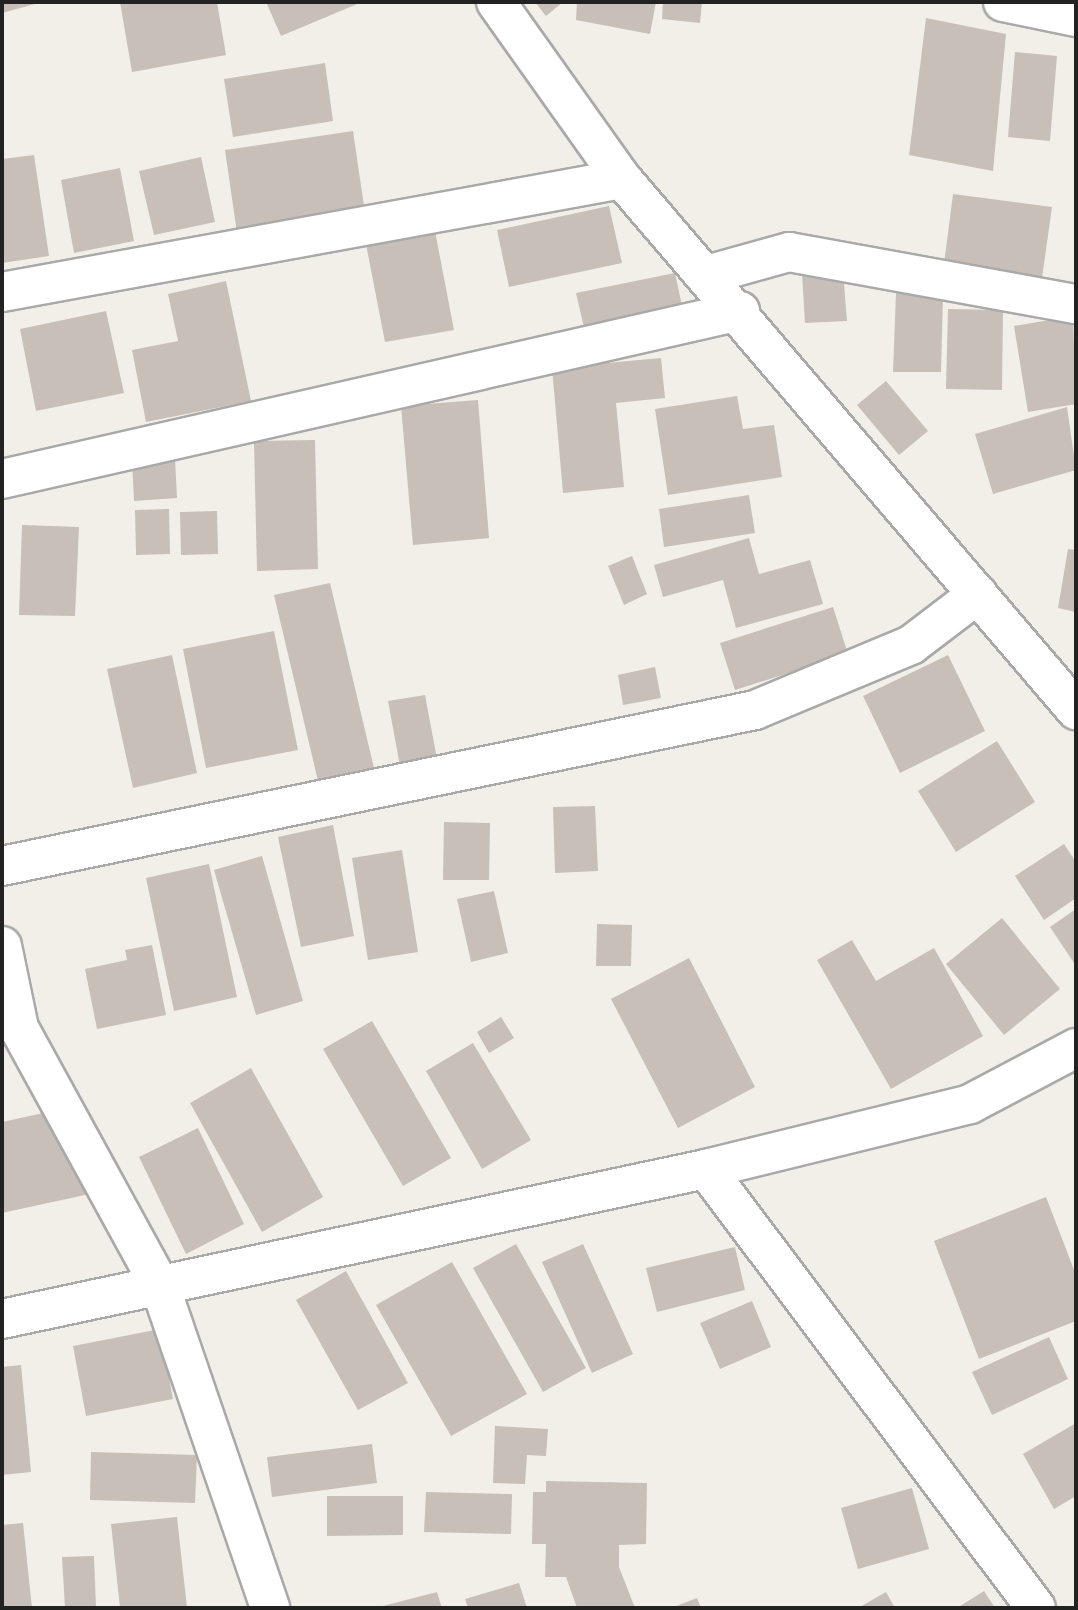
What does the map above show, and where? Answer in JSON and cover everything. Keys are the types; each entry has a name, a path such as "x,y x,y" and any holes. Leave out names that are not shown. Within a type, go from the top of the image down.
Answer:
{"street":[{"path":"496,2 622,179 710,274 1076,710"},
{"path":"1003,2 1076,18"},
{"path":"2,292 622,179"},
{"path":"710,274 789,252 1076,304"},
{"path":"2,479 740,311"},
{"path":"2,866 755,710 911,645 978,594"},
{"path":"2,946 19,1028 160,1286 270,1608"},
{"path":"2,1319 706,1170 970,1104 1076,1048"},
{"path":"706,1170 1036,1608"}],"building":[{"path":"2,2 35,2 35,4 2,13"},
{"path":"120,2 217,2 226,55 132,72"},
{"path":"266,2 362,2 281,36"},
{"path":"535,2 563,2 546,16"},
{"path":"577,2 656,2 650,34 576,20"},
{"path":"663,2 702,2 700,23 662,19"},
{"path":"926,18 1006,34 993,171 909,155"},
{"path":"1015,52 1057,56 1050,141 1008,137"},
{"path":"325,63 333,121 233,137 224,79"},
{"path":"353,131 365,213 237,233 225,150"},
{"path":"34,155 49,256 2,263 2,159"},
{"path":"201,157 215,222 154,235 139,171"},
{"path":"120,168 134,241 74,253 61,180"},
{"path":"953,194 1052,207 1042,278 944,264"},
{"path":"609,206 622,263 509,287 497,230"},
{"path":"434,226 454,330 385,342 365,239"},
{"path":"843,272 847,321 805,323 802,274"},
{"path":"675,273 684,315 586,336 576,293"},
{"path":"226,281 251,401 146,422 132,350 178,341 168,294"},
{"path":"896,293 943,295 941,372 893,372"},
{"path":"948,309 1003,310 1002,390 946,389"},
{"path":"106,311 124,393 36,411 20,329"},
{"path":"1073,316 1076,404 1028,412 1014,326"},
{"path":"661,358 665,398 616,403 624,487 563,493 552,368"},
{"path":"886,381 928,431 899,455 857,405"},
{"path":"737,396 743,429 774,425 782,477 668,495 655,409"},
{"path":"478,400 489,538 413,545 401,406"},
{"path":"1067,407 1076,470 993,494 975,434"},
{"path":"315,440 318,569 257,571 254,441"},
{"path":"175,458 177,498 134,501 132,460"},
{"path":"749,495 755,533 664,547 659,509"},
{"path":"169,509 170,554 136,555 135,510"},
{"path":"217,511 218,554 181,555 180,512"},
{"path":"22,525 79,527 75,616 19,615"},
{"path":"749,538 759,574 810,560 823,604 736,628 723,580 663,597 654,565"},
{"path":"1068,549 1076,550 1076,612 1058,608"},
{"path":"632,556 647,594 624,605 608,566"},
{"path":"330,583 374,768 318,781 274,595"},
{"path":"833,607 848,654 735,690 720,643"},
{"path":"274,631 298,750 206,768 183,649"},
{"path":"172,655 197,773 133,788 107,669"},
{"path":"948,655 985,731 900,773 863,696"},
{"path":"655,667 661,698 623,705 618,675"},
{"path":"425,695 437,759 400,766 388,701"},
{"path":"997,741 1035,802 956,852 918,791"},
{"path":"595,806 598,871 555,873 553,807"},
{"path":"444,822 490,823 489,880 443,880"},
{"path":"333,825 354,936 301,947 278,837"},
{"path":"1064,844 1076,862 1076,898 1044,920 1015,876"},
{"path":"402,850 418,952 368,960 352,858"},
{"path":"262,856 303,1001 256,1015 214,870"},
{"path":"209,864 237,997 174,1011 146,878"},
{"path":"494,891 508,953 471,962 457,899"},
{"path":"1076,909 1076,966 1050,927"},
{"path":"1002,918 1060,989 1004,1035 946,964"},
{"path":"597,924 632,925 631,966 596,966"},
{"path":"852,940 876,981 934,948 983,1036 891,1089 817,960"},
{"path":"152,945 166,1015 97,1029 85,969 127,960 125,950"},
{"path":"689,958 755,1087 678,1128 611,999"},
{"path":"501,1017 514,1038 489,1053 477,1032"},
{"path":"372,1021 451,1158 403,1186 323,1049"},
{"path":"473,1043 531,1140 482,1169 426,1071"},
{"path":"251,1068 323,1197 262,1232 190,1103"},
{"path":"48,1112 94,1193 2,1213 2,1122"},
{"path":"198,1128 244,1224 186,1254 139,1157"},
{"path":"1046,1197 1076,1275 1076,1321 979,1359 934,1241"},
{"path":"516,1244 586,1368 543,1392 473,1268"},
{"path":"583,1244 633,1354 592,1373 542,1262"},
{"path":"735,1247 745,1290 657,1312 646,1268"},
{"path":"452,1262 527,1394 451,1436 376,1305"},
{"path":"346,1271 408,1383 358,1410 296,1300"},
{"path":"752,1301 771,1347 720,1369 700,1323"},
{"path":"160,1329 173,1399 86,1416 73,1346"},
{"path":"1049,1337 1068,1379 992,1415 972,1372"},
{"path":"21,1365 31,1472 2,1475 2,1367"},
{"path":"1076,1423 1076,1496 1054,1509 1023,1454"},
{"path":"495,1426 548,1429 546,1456 527,1455 525,1484 493,1483"},
{"path":"372,1444 377,1483 272,1497 267,1457"},
{"path":"91,1452 197,1455 195,1503 90,1500"},
{"path":"546,1481 647,1483 646,1544 619,1545 619,1567 635,1608 577,1608 566,1577 545,1577 546,1544 532,1544 533,1492 546,1492"},
{"path":"912,1488 929,1549 858,1569 841,1508"},
{"path":"426,1492 512,1494 511,1534 424,1532"},
{"path":"327,1496 403,1496 403,1535 327,1536"},
{"path":"177,1517 187,1608 120,1608 111,1524"},
{"path":"23,1523 32,1608 2,1608 2,1525"},
{"path":"94,1556 96,1608 65,1608 62,1557"},
{"path":"519,1583 527,1608 468,1608 465,1599"},
{"path":"984,1591 995,1608 957,1608"},
{"path":"437,1592 442,1608 379,1608 379,1607"},
{"path":"886,1592 895,1608 858,1608"},
{"path":"697,1598 701,1608 671,1608"}]}
